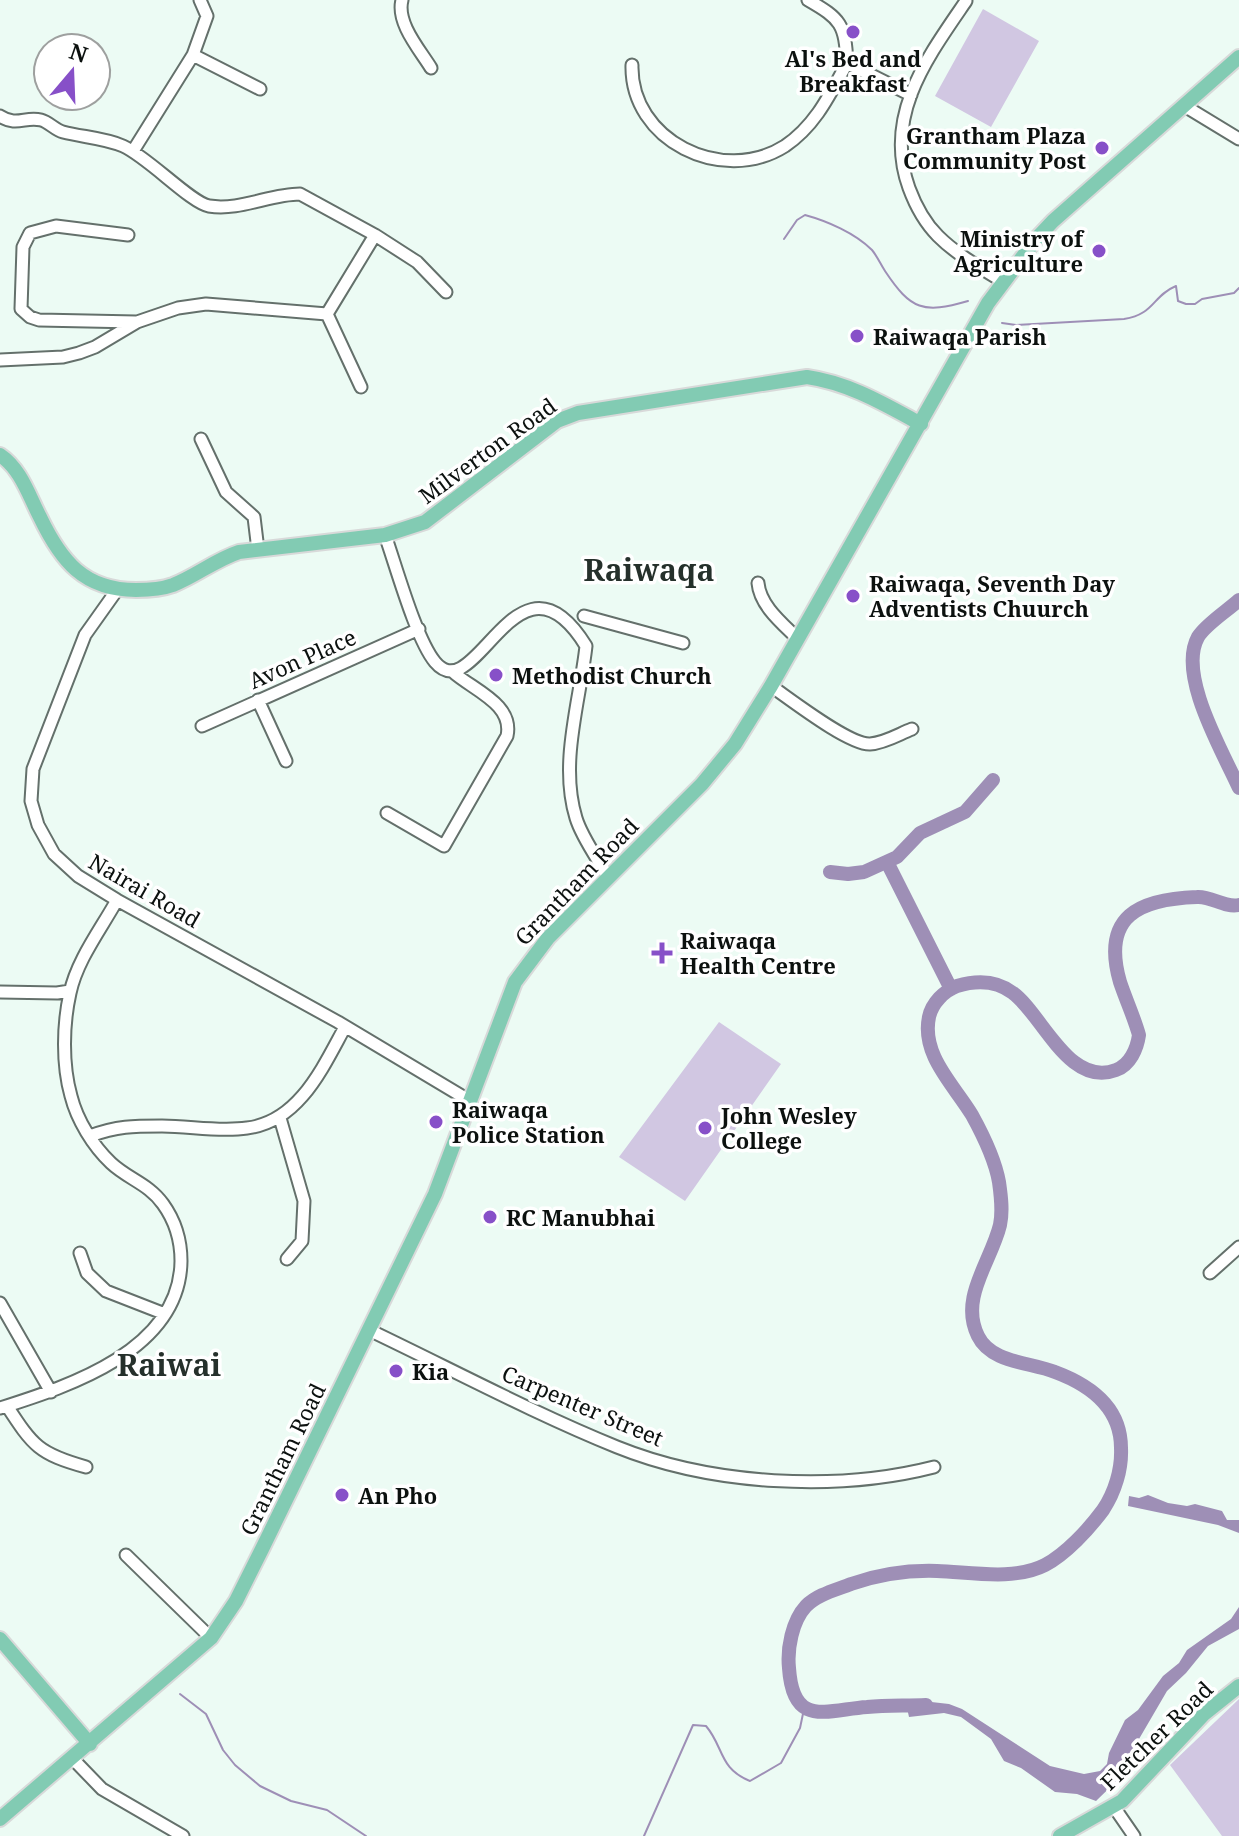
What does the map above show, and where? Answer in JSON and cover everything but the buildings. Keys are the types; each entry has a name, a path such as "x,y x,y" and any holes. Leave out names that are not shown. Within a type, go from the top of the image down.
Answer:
{"main road":[{"name":"Grantham Road","path":"0,1819 211,1638 236,1601 435,1194 506,1003 525,967 548,938 702,784 735,744 988,303 1036,239 1239,57"},
{"name":"Milverton Road","path":"0,455 16,472 52,541 75,568 95,584 117,590 144,590 170,586 200,573 220,559 258,550 385,535 425,522 557,421 600,408 807,377 830,380 863,393 921,424"},
{"path":"0,1639 90,1744"},
{"name":"Fletcher Road","path":"1060,1836 1114,1807 1204,1714 1239,1686"}],"street":[{"path":"133,151 193,55 207,16 200,0"},
{"path":"402,0 399,8 405,25 431,68"},
{"path":"632,65 631,83 637,102 650,123 666,137 690,151 713,159 737,160 760,156 783,147 821,112 847,63 846,32 840,22 835,15 808,0"},
{"path":"966,1 917,77 901,134 900,151 903,171 919,214 950,245 1004,282"},
{"path":"193,55 260,89"},
{"path":"847,63 911,95"},
{"path":"1183,105 1239,139"},
{"path":"0,116 10,122 40,120 58,131 122,145 204,206 245,204 300,194 417,262 446,292"},
{"path":"128,235 56,226 30,233 23,247 21,309 39,320 137,322"},
{"path":"327,314 375,235"},
{"path":"0,360 63,357 79,353 137,322 178,308 206,304 327,314"},
{"path":"327,314 361,387"},
{"path":"201,439 226,492 254,517 258,550"},
{"path":"385,535 419,629 435,662 500,708 509,726 507,736 444,846 387,813"},
{"path":"758,583 766,604 798,639"},
{"name":"Nairai Road","path":"117,590 85,635 33,769 31,801 38,825 54,854 78,876 117,900 345,1027 470,1101"},
{"path":"453,672 467,666 510,619 521,613 538,610 555,612 577,632 586,646 572,740 570,796 577,821 608,877"},
{"path":"584,616 683,643"},
{"name":"Avon Place","path":"202,726 419,629"},
{"path":"771,686 862,743 872,744 912,729"},
{"path":"258,700 286,761"},
{"path":"86,1467 57,1459 36,1447 4,1407 51,1392 109,1364 150,1333 165,1314 180,1282 181,1243 175,1224 147,1186 112,1164 90,1136 71,1097 66,1074 66,1019 70,991 81,964 117,900"},
{"path":"0,992 70,991"},
{"path":"90,1136 127,1125 248,1128 280,1118 316,1079 345,1027"},
{"path":"280,1118 304,1201 302,1241 287,1259"},
{"path":"1210,1273 1239,1247"},
{"path":"80,1253 87,1273 106,1291 165,1314"},
{"path":"0,1303 51,1392"},
{"name":"Carpenter Street","path":"369,1330 617,1447 694,1470 734,1476 827,1480 884,1478 934,1467"},
{"path":"126,1555 211,1638"},
{"path":"73,1759 102,1789 183,1836"},
{"path":"1114,1807 1134,1836"}],"shaded area":[{"path":"983,9 1039,41 991,127 935,96"},
{"path":"719,1022 781,1064 685,1201 619,1157"},
{"path":"1148,1495 1168,1503 1195,1504 1222,1511 1227,1520 1239,1520 1239,1533 1218,1525 1128,1506 1129,1496 1139,1498"},
{"path":"1239,1607 1239,1629 1208,1646 1167,1691 1132,1751 1132,1766 1096,1801 1077,1794 1055,1792 1021,1768 1004,1761 991,1739 961,1717 944,1713 909,1717 905,1699 949,1704 962,1709 1050,1766 1084,1774 1100,1771 1107,1764 1125,1720 1138,1710 1187,1650 1231,1619"},
{"path":"1239,1699 1239,1836 1222,1836 1170,1765"}],"waterway":[{"path":"784,239 797,220 805,215 840,228 865,244 874,252 894,284 919,306 940,307 968,301"},
{"path":"1002,323 1016,325 1124,319 1142,313 1176,286 1178,301 1186,304 1234,293 1239,288"},
{"path":"1239,600 1202,632 1193,653 1193,672 1205,713 1239,788"},
{"path":"830,872 864,872 897,857 920,833 965,812 993,780"},
{"path":"887,862 951,989"},
{"path":"926,1705 874,1706 825,1712 805,1707 797,1700 792,1687 789,1660 790,1644 801,1612 822,1595 883,1575 926,1571 1006,1574 1045,1565 1077,1540 1103,1510 1117,1480 1121,1456 1116,1421 1091,1391 1055,1372 1001,1357 984,1345 978,1336 972,1308 978,1280 1000,1225 999,1182 992,1156 972,1115 934,1057 928,1031 929,1017 939,998 957,986 993,983 1013,993 1024,1003 1058,1046 1084,1069 1099,1073 1116,1070 1132,1056 1139,1035 1115,959 1121,927 1142,907 1158,902 1202,897 1239,905"},
{"path":"180,1694 206,1714 223,1750 260,1786 291,1801 327,1810 366,1836"},
{"path":"644,1836 693,1725 706,1726 727,1764 750,1781 781,1763 800,1728 804,1709"}],"place":[{"name":"Al's Bed and Breakfast","path":"853,32"},
{"name":"Grantham Plaza Community Post","path":"1102,148"},
{"name":"Ministry of Agriculture","path":"1099,251"},
{"name":"Raiwaqa Parish","path":"857,336"},
{"name":"Raiwaqa, Seventh Day Adventists Chuurch","path":"853,596"},
{"name":"Methodist Church","path":"496,675"},
{"name":"Raiwaqa Health Centre","path":"662,953"},
{"name":"Raiwaqa Police Station","path":"436,1122"},
{"name":"John Wesley College","path":"705,1128"},
{"name":"RC Manubhai","path":"490,1217"},
{"name":"Kia","path":"396,1371"},
{"name":"An Pho","path":"342,1495"}],"district":[{"name":"Raiwaqa","path":"649,569"},
{"name":"Raiwai","path":"169,1364"}]}
